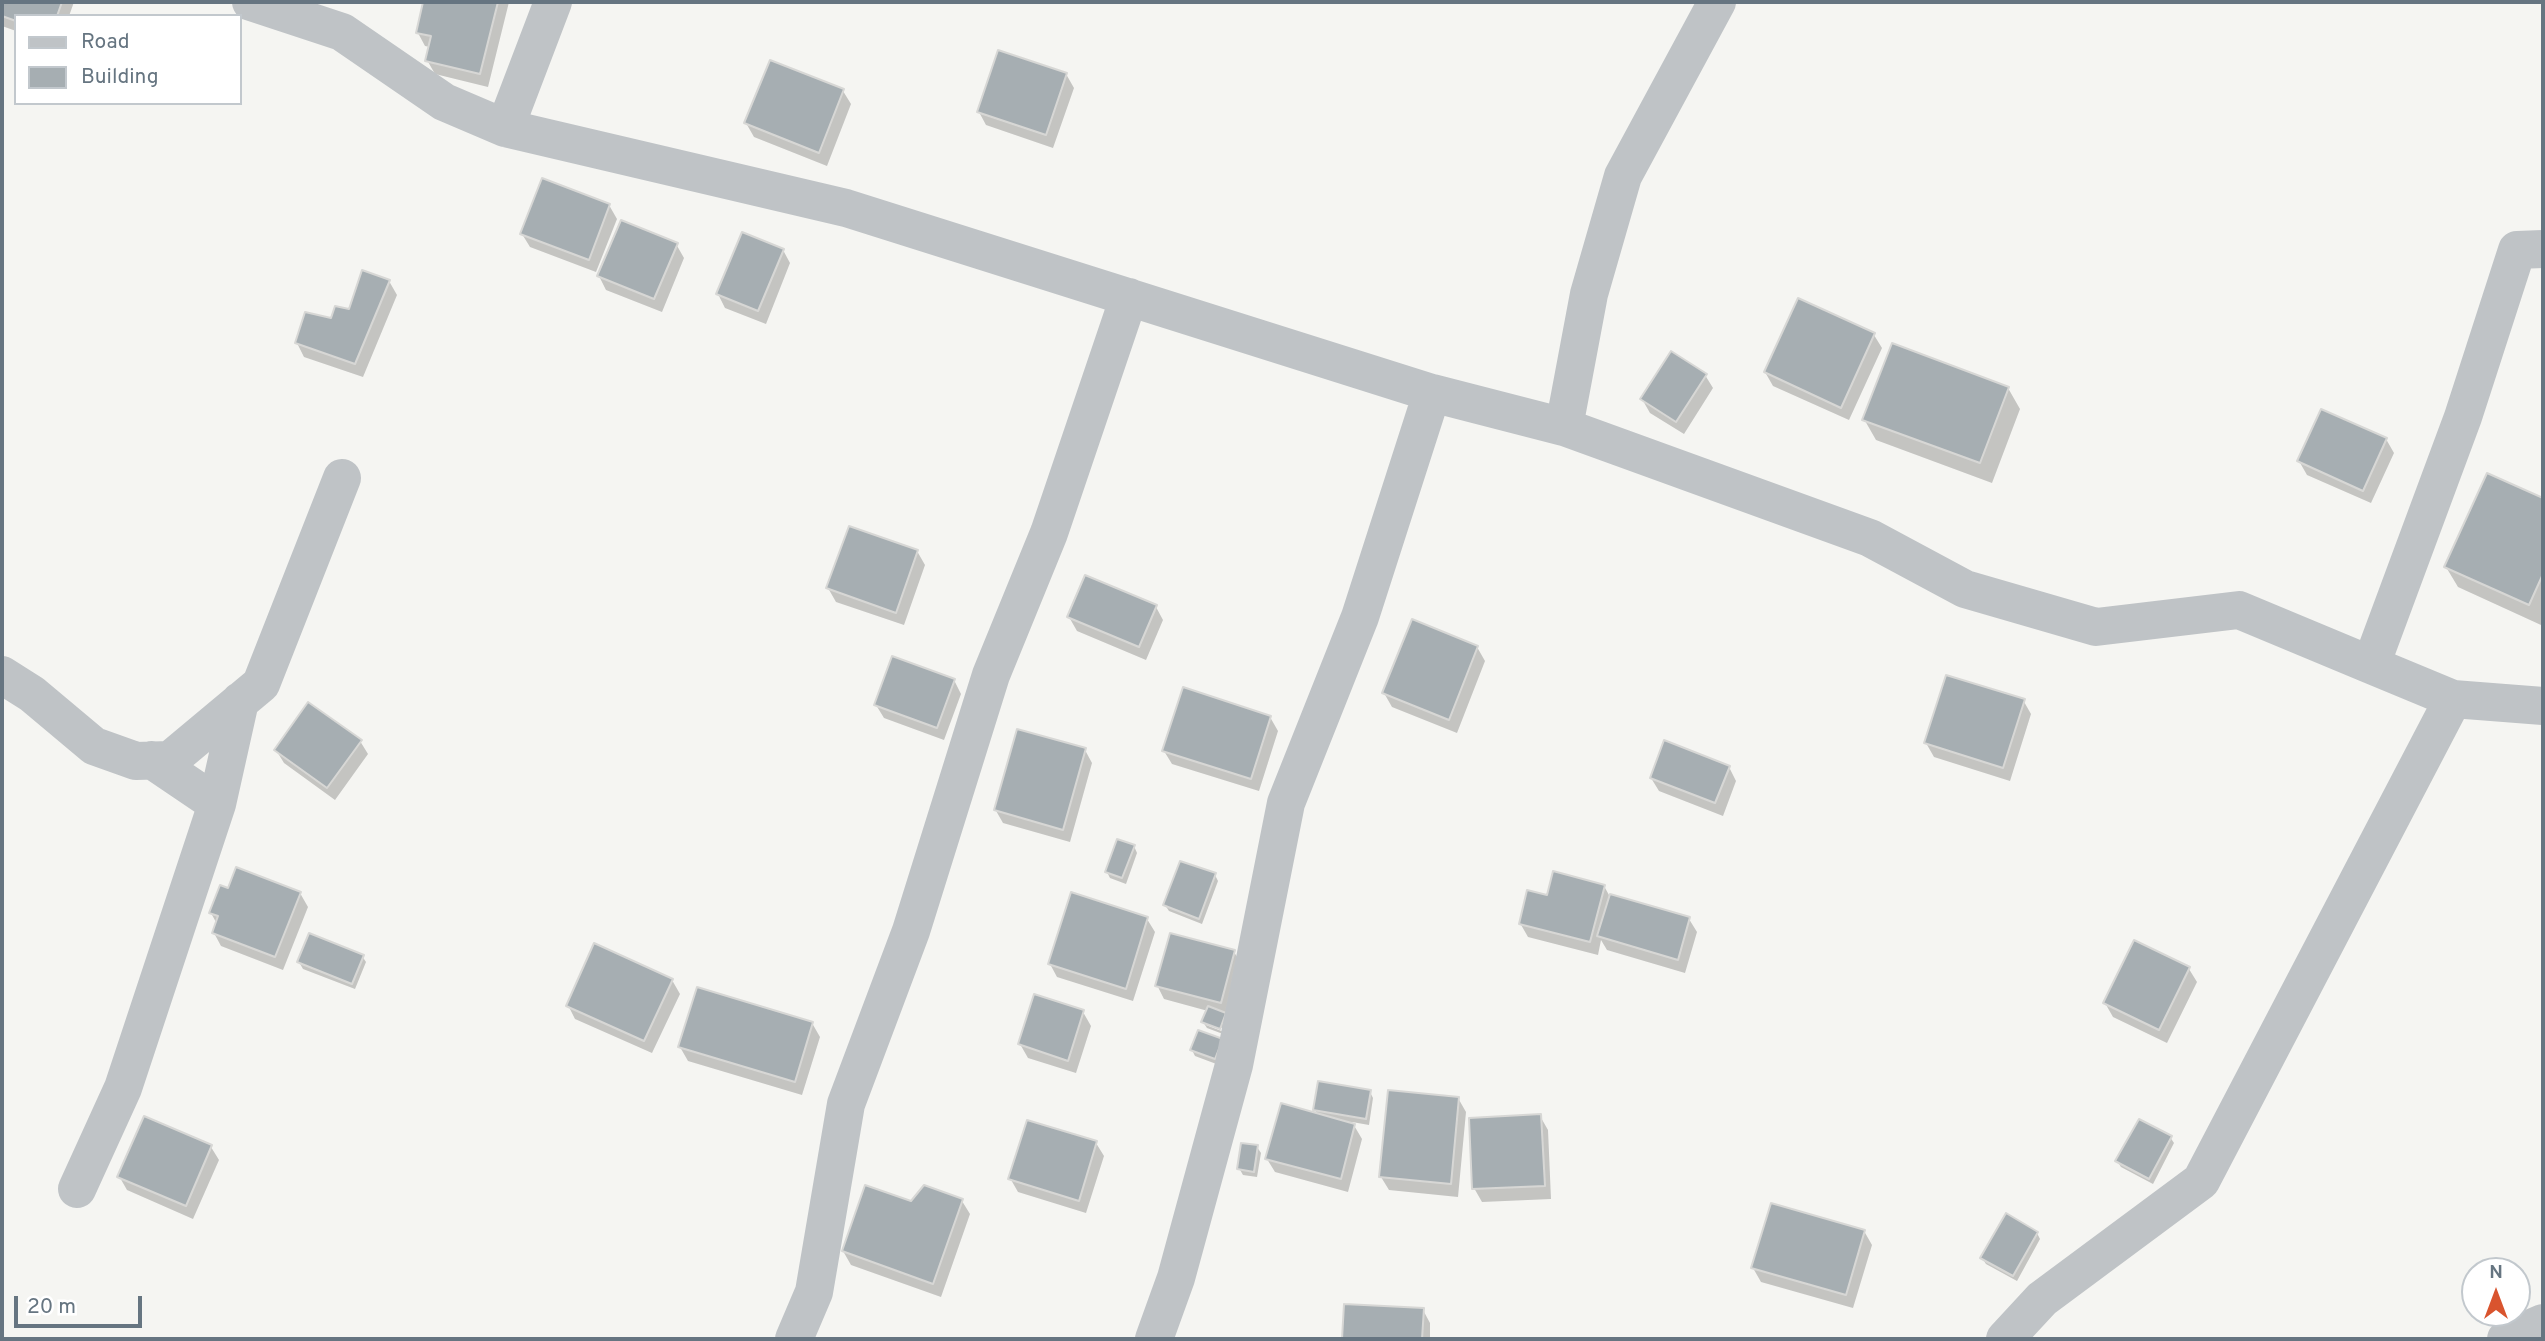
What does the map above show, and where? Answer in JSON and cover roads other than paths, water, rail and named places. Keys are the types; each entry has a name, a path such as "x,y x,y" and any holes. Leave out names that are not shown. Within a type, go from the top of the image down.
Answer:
{"street":[{"path":"251,2 342,32 444,102 505,128 846,208 1432,393 1564,427 1870,538 1965,589 2096,627 2239,610 2453,699 2543,706"},
{"path":"505,128 552,2"},
{"path":"1564,427 1589,294 1623,176 1717,2"},
{"path":"2371,665 2463,417 2517,250 2543,249"},
{"path":"793,1339 814,1292 846,1104 911,931 991,675 1049,533 1129,297"},
{"path":"1154,1339 1176,1278 1234,1065 1286,803 1360,617 1432,393"},
{"path":"2,675 32,694 94,746 136,761 170,760 261,684 342,478"},
{"path":"2005,1339 2042,1299 2201,1181 2453,699"},
{"path":"77,1189 123,1087 217,804 240,701"},
{"path":"152,760 217,804"},
{"path":"2506,1339 2543,1323"}]}
